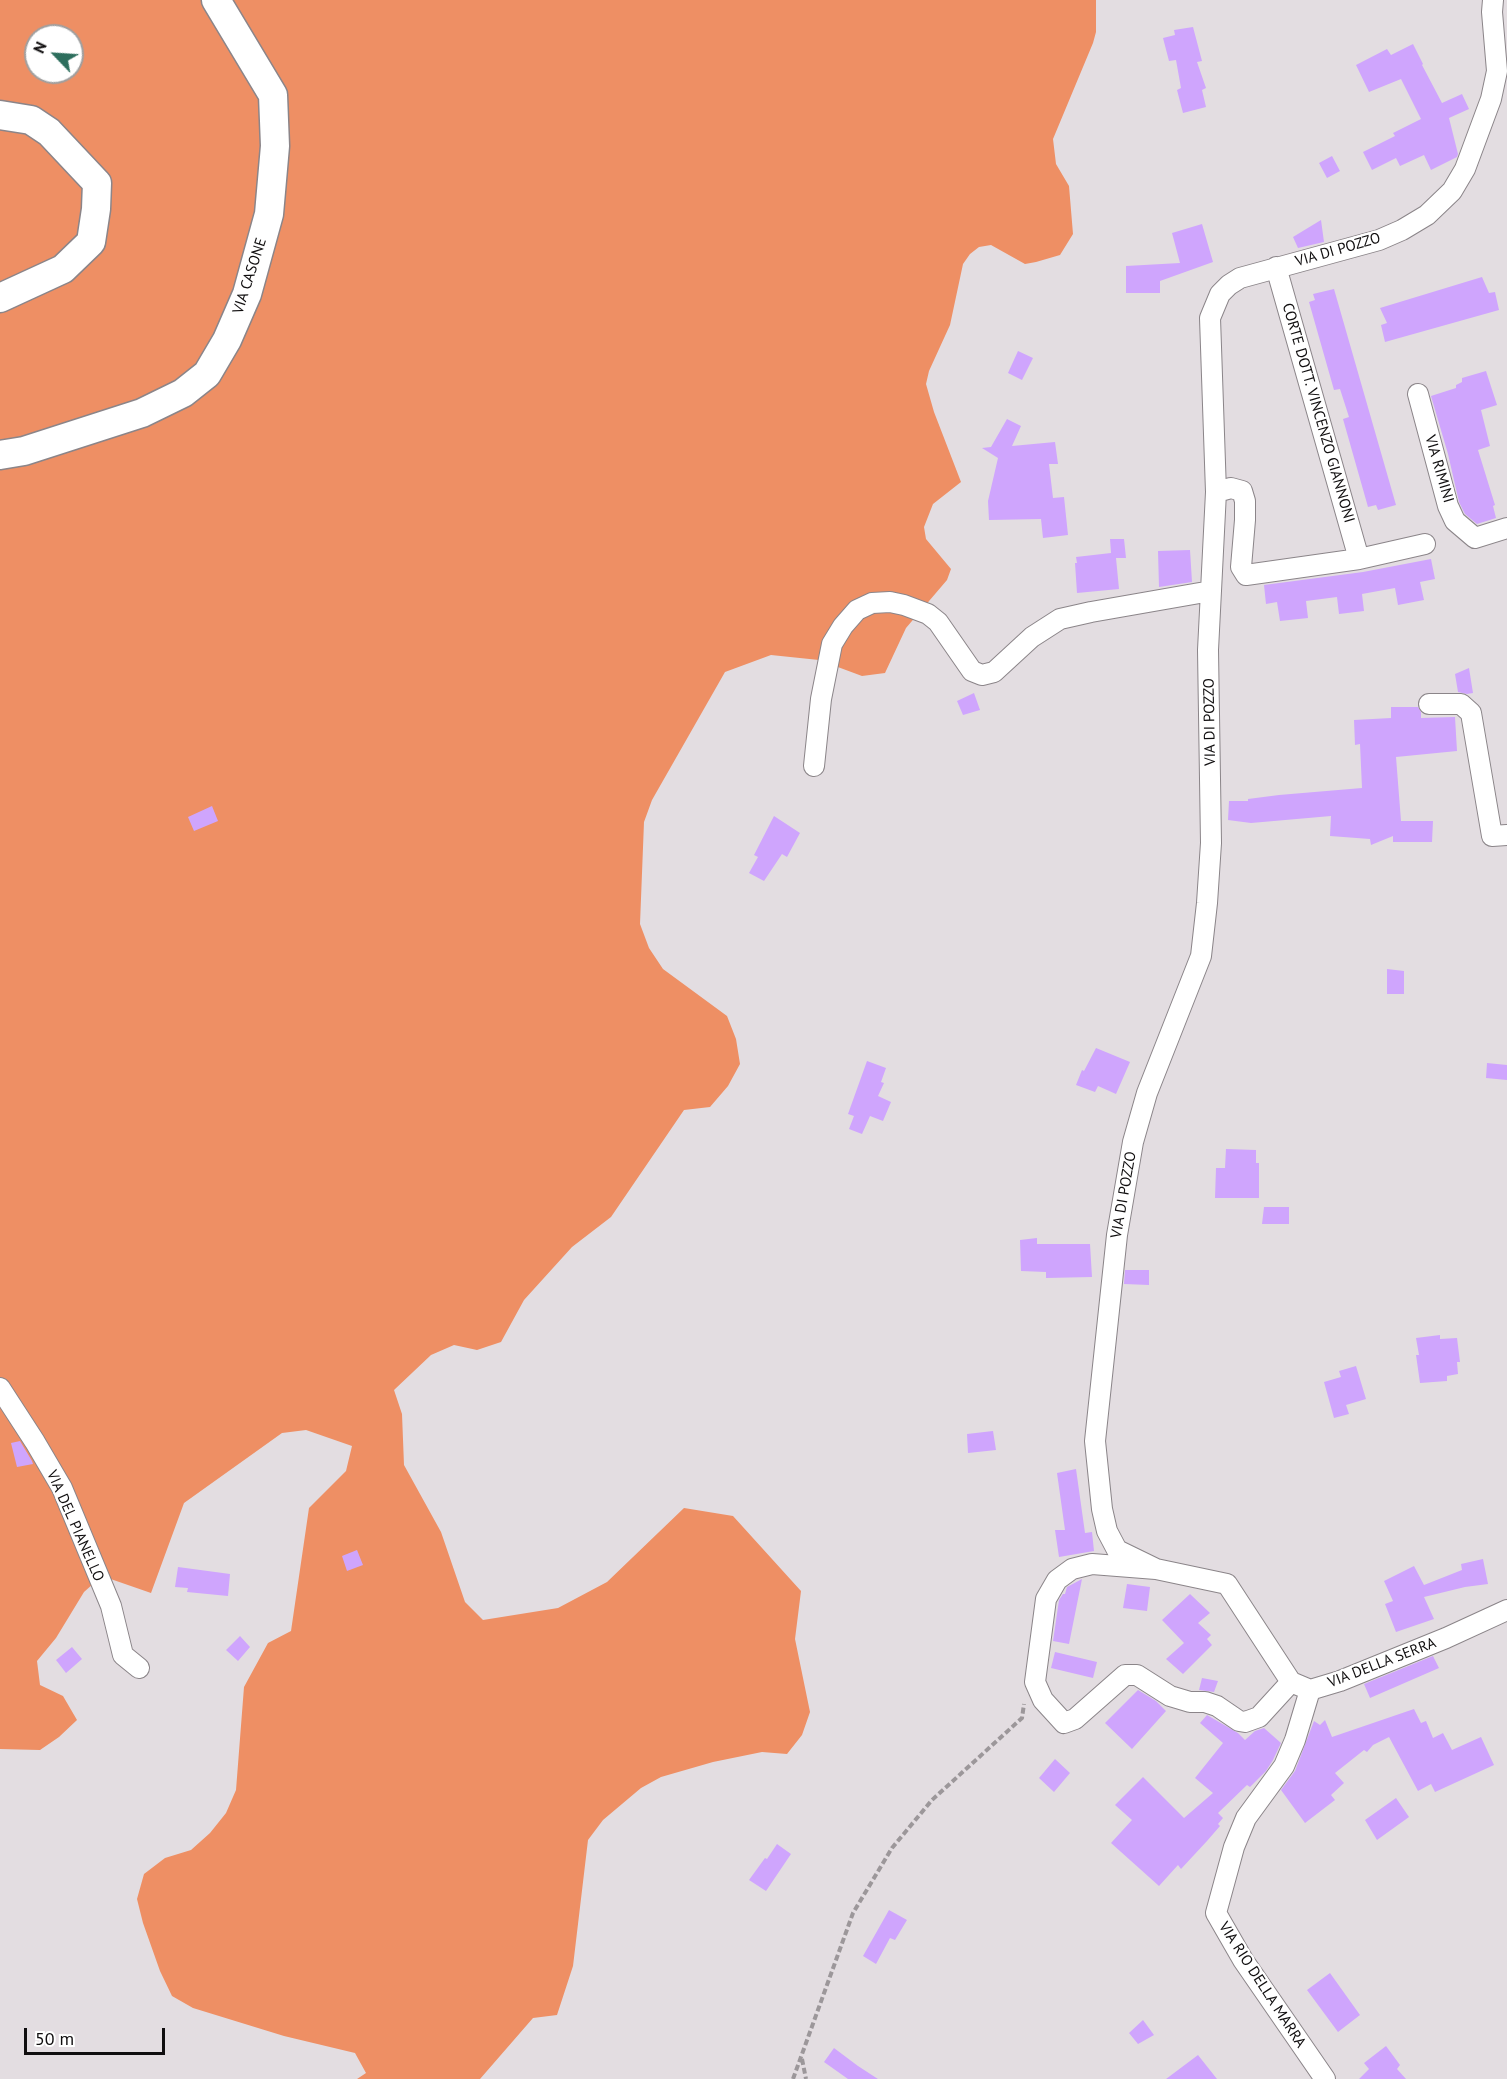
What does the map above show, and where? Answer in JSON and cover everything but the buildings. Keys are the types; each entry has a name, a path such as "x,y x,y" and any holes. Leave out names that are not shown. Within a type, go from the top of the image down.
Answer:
{"street":[{"name":"VIA CASONE","path":"0,455 24,451 132,416 183,393 207,374 227,340 247,294 269,213 275,146 273,95 216,0"},
{"name":"VIA DI POZZO","path":"1155,1569 1117,1550 1107,1532 1102,1509 1095,1441 1117,1235 1133,1142 1147,1093 1201,956 1207,903 1211,843 1208,650 1216,492 1210,318 1220,294 1240,278 1379,240 1427,215 1452,191 1465,169 1491,99 1497,71 1492,0"},
{"path":"0,115 31,120 49,132 97,183 91,242 63,269 0,298"},
{"name":"CORTE DOTT. VINCENZO GIANNONI","path":"1276,267 1359,559"},
{"name":"VIA RIMINI","path":"1418,393 1448,506 1455,521 1475,538 1507,528"},
{"path":"1216,492 1231,488 1242,491 1245,501 1245,520 1241,567 1246,575 1359,559 1425,544"},
{"path":"813,766 821,699 832,644 843,626 857,610 872,603 890,602 928,614 938,622 972,671 982,675 994,672 1032,637 1060,619 1114,607 1211,591"},
{"path":"1429,704 1461,704 1471,714 1492,836 1507,835"},
{"name":"VIA DEL PIANELLO","path":"0,1388 62,1488 111,1606 123,1655 139,1668"},
{"path":"1092,1563 1155,1569 1227,1584 1291,1682 1259,1717 1245,1722 1239,1721 1217,1706 1170,1696 1137,1675 1125,1676 1075,1719 1065,1723 1043,1700 1035,1682 1046,1599 1057,1580 1072,1569 1092,1563"},
{"name":"VIA DELLA SERRA","path":"1291,1682 1310,1690 1340,1681 1446,1638 1507,1610"},
{"name":"VIA RIO DELLA MARRA","path":"1310,1690 1295,1740 1284,1766 1246,1818 1234,1847 1216,1913 1243,1960 1325,2079"}],"path":[{"path":"793,2079 853,1913 892,1848 932,1800 1022,1718 1027,1686 1035,1682"},
{"path":"801,2058 806,2079"}],"shaded area":[{"path":"0,0 1096,0 1096,32 1093,43 1053,139 1056,164 1069,186 1073,234 1060,255 1036,262 1025,264 991,245 979,247 970,254 963,264 950,325 929,371 926,384 934,412 961,482 933,504 924,527 926,539 951,569 947,580 906,628 885,673 862,676 819,660 771,655 725,672 652,800 644,822 640,924 649,948 663,969 727,1016 736,1039 740,1064 728,1086 710,1107 684,1110 611,1217 572,1247 524,1300 501,1342 477,1350 454,1345 431,1355 394,1390 402,1414 404,1465 441,1532 465,1602 483,1620 558,1608 607,1582 684,1508 733,1516 801,1591 795,1639 810,1712 802,1735 787,1754 762,1752 713,1762 661,1777 641,1788 603,1820 588,1840 573,1966 557,2015 533,2018 480,2079 357,2079 366,2073 355,2053 284,2036 193,2008 172,1996 160,1971 137,1899 144,1874 165,1858 191,1850 210,1833 226,1813 236,1790 244,1687 268,1643 291,1631 309,1508 346,1471 352,1446 306,1430 282,1433 184,1503 151,1593 102,1576 84,1592 56,1638 37,1661 40,1685 63,1696 77,1720 59,1737 40,1750 0,1749"}]}
